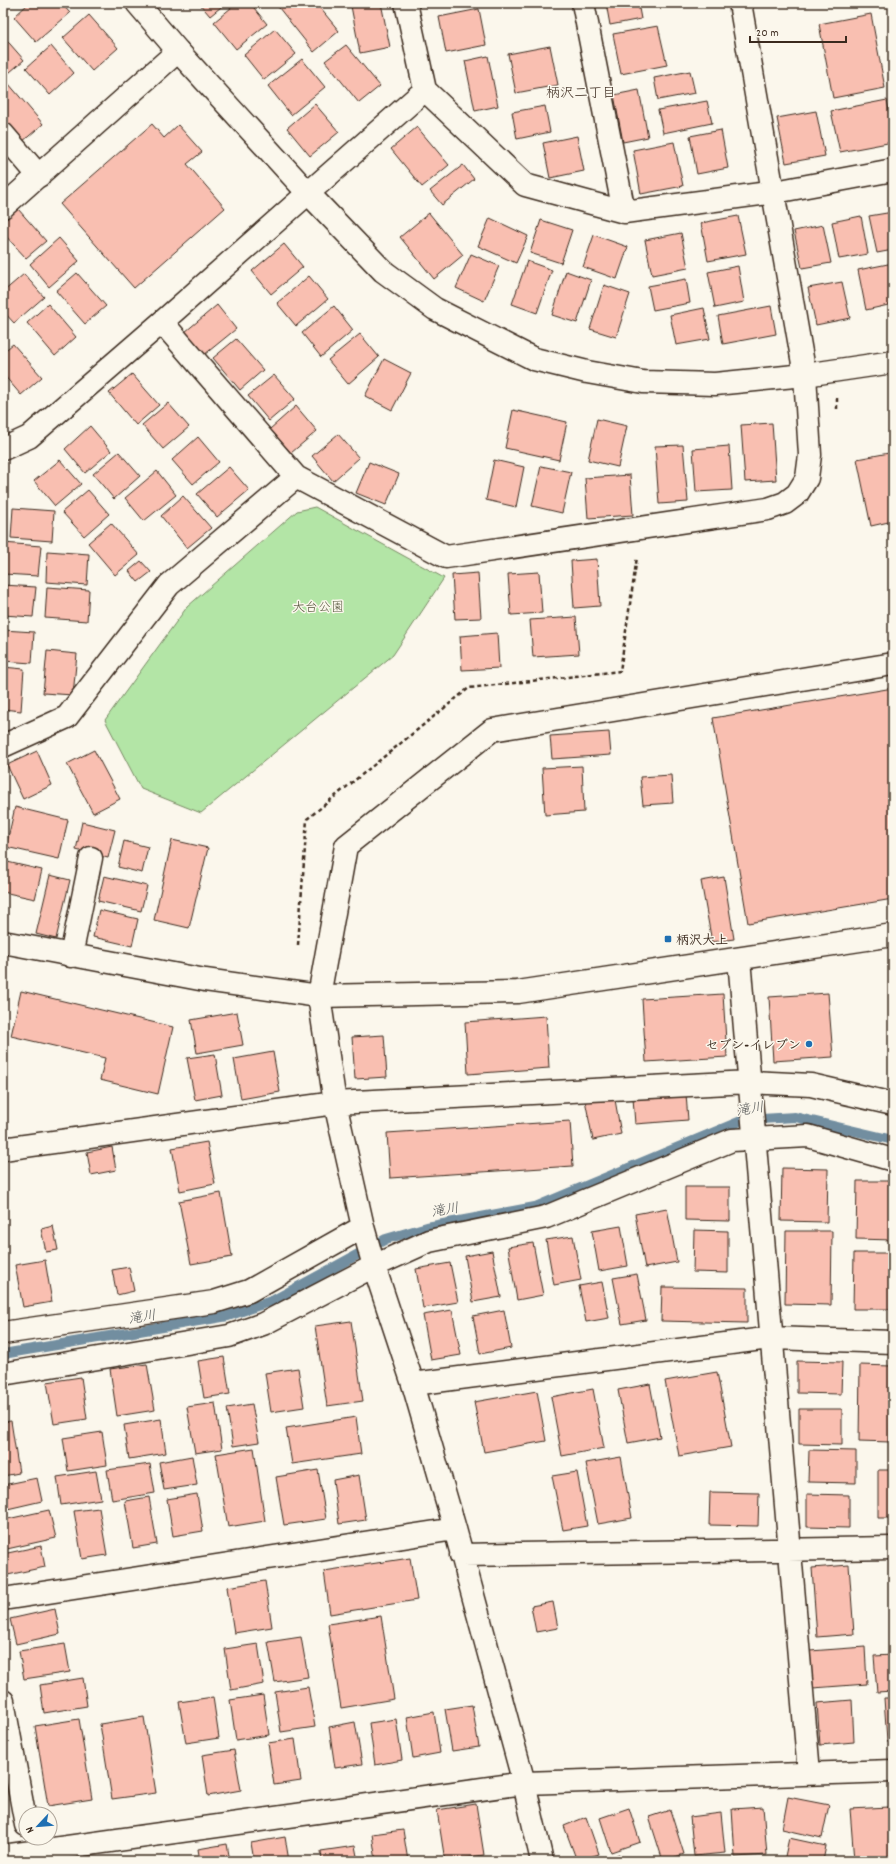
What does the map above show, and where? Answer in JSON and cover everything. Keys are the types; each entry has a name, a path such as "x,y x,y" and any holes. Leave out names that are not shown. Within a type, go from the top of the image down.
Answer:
{"street":[{"path":"137,3 178,51 308,193 383,271 434,309 534,359 587,372 643,382 715,384 805,375 893,362"},
{"path":"406,3 426,90 525,185 624,212 775,192 893,170"},
{"path":"583,3 624,212"},
{"path":"162,322 296,478 446,557 768,509 785,504 797,494 807,478 810,455 805,375 775,192 740,3"},
{"path":"3,207 178,51"},
{"path":"3,449 29,437 426,90"},
{"path":"3,134 39,176"},
{"path":"3,746 66,718 169,585 296,478"},
{"path":"542,1861 524,1783 455,1529 414,1384 374,1266 363,1227 335,1103 319,996 346,846 492,730 893,664"},
{"path":"71,956 91,858"},
{"path":"3,942 205,980 319,996 518,992 893,935"},
{"path":"739,959 809,1773"},
{"path":"3,1149 335,1103 749,1082 812,1085 893,1104"},
{"path":"3,1374 229,1336 263,1324 374,1266 429,1241 546,1217 732,1140 808,1136 893,1160"},
{"path":"3,1333 214,1302 249,1291 363,1227"},
{"path":"414,1384 771,1338 893,1342"},
{"path":"3,1599 455,1529"},
{"path":"461,1555 790,1551 893,1548"},
{"path":"3,1702 22,1806"},
{"path":"3,1856 31,1850 524,1783 893,1771"}],"path":[{"path":"837,414 838,369"},
{"path":"298,946 307,819 469,688 620,671 637,556"}],"green space":[{"name":"大台公園","path":"315,507 444,578 393,655 201,813 141,789 105,720 187,607 297,511"}],"building":[{"path":"29,3 61,3 70,13 36,42 14,17"},
{"path":"199,3 226,3 210,16"},
{"path":"237,3 250,3 267,24 236,49 214,22"},
{"path":"275,3 316,3 339,31 314,52"},
{"path":"365,3 381,3 390,47 360,53 351,6"},
{"path":"606,3 638,3 641,19 610,25"},
{"path":"479,9 486,45 446,53 439,17"},
{"path":"871,14 885,88 833,98 819,24"},
{"path":"89,15 118,48 92,71 63,38"},
{"path":"658,26 667,65 621,74 613,34"},
{"path":"275,29 296,54 264,80 244,55"},
{"path":"3,36 24,60 3,78"},
{"path":"346,45 380,86 359,103 325,61"},
{"path":"51,46 74,73 50,95 26,68"},
{"path":"550,46 558,85 516,93 508,54"},
{"path":"488,56 498,106 475,111 465,61"},
{"path":"302,59 325,87 291,115 268,86"},
{"path":"690,71 695,93 658,100 654,78"},
{"path":"8,83 43,124 22,142 3,120 3,88"},
{"path":"639,90 648,137 623,142 614,95"},
{"path":"887,100 893,131 893,142 840,152 831,111"},
{"path":"707,101 712,123 663,133 658,110"},
{"path":"315,104 339,132 310,156 287,128"},
{"path":"545,106 550,132 517,139 512,112"},
{"path":"816,111 825,156 786,163 777,118"},
{"path":"152,124 164,138 178,125 202,152 187,164 225,208 134,288 60,204"},
{"path":"417,127 449,165 422,187 391,149"},
{"path":"721,130 728,168 697,174 690,136"},
{"path":"577,136 584,171 550,178 543,143"},
{"path":"674,142 683,186 641,194 633,150"},
{"path":"463,165 474,179 442,205 430,191"},
{"path":"18,209 46,241 26,258 3,233 3,222"},
{"path":"893,212 893,250 877,253 869,216"},
{"path":"429,213 463,255 434,279 400,237"},
{"path":"738,216 746,254 708,261 701,223"},
{"path":"861,216 868,254 839,259 832,222"},
{"path":"490,218 528,236 516,263 478,246"},
{"path":"541,220 572,230 561,263 530,253"},
{"path":"823,225 831,263 802,268 794,231"},
{"path":"681,233 688,268 652,275 645,240"},
{"path":"594,235 628,247 617,279 583,267"},
{"path":"59,238 79,261 49,287 30,264"},
{"path":"284,244 303,267 271,294 252,271"},
{"path":"471,254 499,266 484,301 456,288"},
{"path":"527,261 552,270 537,313 512,304"},
{"path":"893,263 893,304 866,310 858,270"},
{"path":"738,266 744,302 715,308 708,272"},
{"path":"566,271 591,280 577,323 552,315"},
{"path":"77,273 106,306 85,324 56,291"},
{"path":"24,274 44,297 14,323 3,311 3,292"},
{"path":"309,276 328,299 296,326 277,303"},
{"path":"686,279 690,303 653,310 648,286"},
{"path":"842,282 850,318 816,325 808,288"},
{"path":"604,285 630,294 616,337 590,329"},
{"path":"48,304 76,337 55,356 27,323"},
{"path":"217,305 236,329 204,355 185,332"},
{"path":"334,306 353,330 321,357 302,333"},
{"path":"771,306 776,334 723,344 718,316"},
{"path":"704,308 710,339 676,345 670,315"},
{"path":"360,334 379,357 348,384 328,360"},
{"path":"236,339 263,370 240,390 213,358"},
{"path":"13,344 42,377 21,395 3,374 3,352"},
{"path":"384,359 411,373 392,410 365,396"},
{"path":"132,374 159,405 136,425 109,393"},
{"path":"274,375 295,399 269,421 248,396"},
{"path":"168,403 189,427 163,449 142,425"},
{"path":"296,406 317,431 291,453 270,429"},
{"path":"513,410 567,422 559,460 505,448"},
{"path":"597,419 627,426 618,467 588,460"},
{"path":"772,423 776,480 745,482 741,425"},
{"path":"90,426 111,451 85,473 65,449"},
{"path":"338,434 359,458 333,481 312,456"},
{"path":"198,437 219,462 193,484 172,460"},
{"path":"683,445 688,502 659,504 655,446"},
{"path":"729,446 732,490 696,492 693,449"},
{"path":"119,452 140,476 114,499 93,474"},
{"path":"889,453 893,471 893,521 871,526 857,459"},
{"path":"60,460 81,484 55,506 34,481"},
{"path":"494,460 524,467 516,507 486,500"},
{"path":"369,462 399,474 386,505 356,493"},
{"path":"541,466 571,472 562,513 532,506"},
{"path":"229,467 249,490 217,517 197,494"},
{"path":"157,471 176,495 144,521 125,498"},
{"path":"630,475 633,515 588,518 585,478"},
{"path":"88,490 109,514 84,536 62,512"},
{"path":"183,496 211,528 187,548 161,516"},
{"path":"13,508 54,511 52,541 11,538"},
{"path":"111,523 139,555 115,575 88,543"},
{"path":"3,543 41,546 38,576 3,574"},
{"path":"47,551 89,554 87,585 46,582"},
{"path":"597,559 600,606 574,608 571,561"},
{"path":"141,561 151,572 138,582 129,571"},
{"path":"539,572 542,613 511,615 508,574"},
{"path":"478,573 481,618 455,619 452,575"},
{"path":"3,585 36,587 33,617 3,615"},
{"path":"47,587 89,590 87,621 45,618"},
{"path":"576,617 579,654 533,657 530,620"},
{"path":"3,630 34,632 32,663 3,661"},
{"path":"497,633 499,668 462,670 460,636"},
{"path":"47,651 77,654 73,695 43,693"},
{"path":"3,667 24,669 21,711 3,709"},
{"path":"893,688 893,899 748,923 713,718"},
{"path":"609,732 611,755 552,759 550,736"},
{"path":"94,750 120,799 93,813 67,764"},
{"path":"37,751 52,785 23,799 7,765"},
{"path":"582,766 584,812 545,815 542,768"},
{"path":"671,775 673,803 643,805 640,777"},
{"path":"15,807 68,820 59,859 6,847"},
{"path":"82,822 115,830 108,858 76,850"},
{"path":"172,840 208,848 189,928 154,920"},
{"path":"124,841 148,847 142,873 118,867"},
{"path":"3,861 42,870 35,899 3,892"},
{"path":"50,875 70,880 56,939 36,934"},
{"path":"104,876 147,886 141,911 98,901"},
{"path":"724,877 734,939 712,942 701,881"},
{"path":"99,910 138,919 132,946 93,937"},
{"path":"21,991 173,1027 158,1094 100,1080 105,1058 11,1036"},
{"path":"828,993 833,1057 773,1061 769,997"},
{"path":"723,994 727,1057 646,1062 642,999"},
{"path":"237,1012 243,1045 197,1053 191,1020"},
{"path":"546,1016 549,1068 468,1074 465,1022"},
{"path":"384,1035 387,1077 355,1079 352,1037"},
{"path":"273,1052 280,1092 241,1099 234,1059"},
{"path":"215,1054 222,1095 195,1100 187,1058"},
{"path":"614,1094 621,1134 593,1140 585,1100"},
{"path":"686,1094 688,1120 635,1124 633,1098"},
{"path":"570,1121 573,1166 390,1178 387,1133"},
{"path":"207,1142 215,1184 180,1191 172,1148"},
{"path":"112,1147 116,1170 91,1175 87,1152"},
{"path":"782,1168 828,1169 827,1222 781,1221"},
{"path":"857,1181 893,1181 893,1240 856,1239"},
{"path":"685,1187 730,1187 730,1221 685,1220"},
{"path":"221,1193 232,1257 191,1264 179,1201"},
{"path":"667,1208 677,1262 645,1268 635,1214"},
{"path":"53,1226 58,1250 46,1252 41,1229"},
{"path":"621,1226 628,1266 599,1271 592,1231"},
{"path":"694,1230 728,1231 728,1273 693,1272"},
{"path":"786,1231 832,1231 831,1305 785,1304"},
{"path":"573,1236 581,1280 554,1285 546,1240"},
{"path":"533,1243 543,1295 517,1300 508,1247"},
{"path":"492,1251 501,1297 473,1302 465,1256"},
{"path":"854,1253 893,1253 893,1309 853,1309"},
{"path":"45,1260 52,1302 23,1307 15,1265"},
{"path":"450,1263 458,1302 423,1308 416,1269"},
{"path":"129,1267 134,1291 117,1295 112,1270"},
{"path":"637,1274 646,1320 622,1324 613,1278"},
{"path":"602,1282 609,1318 586,1322 579,1286"},
{"path":"662,1287 747,1288 747,1323 661,1321"},
{"path":"452,1310 461,1355 431,1360 423,1315"},
{"path":"504,1310 511,1348 480,1354 473,1316"},
{"path":"351,1321 363,1401 327,1406 315,1326"},
{"path":"224,1357 230,1394 204,1398 198,1361"},
{"path":"797,1361 842,1362 841,1394 797,1393"},
{"path":"147,1364 155,1410 117,1416 110,1369"},
{"path":"860,1365 891,1366 890,1442 859,1441"},
{"path":"298,1368 304,1407 271,1412 265,1373"},
{"path":"717,1372 731,1447 679,1456 665,1381"},
{"path":"81,1377 87,1419 54,1424 47,1382"},
{"path":"650,1384 660,1437 628,1443 618,1390"},
{"path":"593,1389 604,1448 562,1456 551,1397"},
{"path":"537,1391 546,1441 484,1452 474,1402"},
{"path":"215,1403 222,1449 195,1453 187,1407"},
{"path":"252,1404 259,1442 233,1446 227,1408"},
{"path":"799,1409 842,1409 842,1445 799,1444"},
{"path":"356,1417 361,1454 292,1464 286,1428"},
{"path":"161,1419 166,1453 129,1459 124,1425"},
{"path":"11,1421 19,1473 3,1476 3,1422"},
{"path":"102,1432 107,1465 68,1471 63,1438"},
{"path":"254,1448 265,1521 228,1527 216,1454"},
{"path":"809,1450 856,1451 856,1483 808,1482"},
{"path":"192,1456 197,1485 164,1490 159,1462"},
{"path":"621,1457 632,1518 598,1524 586,1463"},
{"path":"150,1464 155,1493 112,1500 107,1470"},
{"path":"318,1470 326,1519 284,1525 276,1477"},
{"path":"878,1470 893,1470 893,1518 878,1518"},
{"path":"96,1471 101,1499 61,1505 57,1477"},
{"path":"577,1472 587,1526 563,1530 552,1476"},
{"path":"359,1475 366,1520 339,1524 333,1480"},
{"path":"37,1478 42,1501 3,1510 3,1485"},
{"path":"710,1492 759,1493 758,1526 709,1525"},
{"path":"197,1494 203,1531 173,1536 167,1499"},
{"path":"807,1494 849,1495 849,1528 807,1527"},
{"path":"149,1497 157,1544 133,1548 125,1501"},
{"path":"99,1508 107,1555 82,1559 74,1511"},
{"path":"49,1510 56,1538 7,1549 3,1533 3,1520"},
{"path":"41,1546 45,1567 3,1576 3,1554"},
{"path":"410,1558 417,1600 330,1614 324,1571"},
{"path":"849,1565 854,1634 817,1637 812,1568"},
{"path":"265,1581 272,1627 234,1633 227,1587"},
{"path":"553,1602 558,1628 536,1632 531,1606"},
{"path":"55,1609 60,1634 16,1644 10,1619"},
{"path":"381,1616 394,1699 341,1708 328,1624"},
{"path":"301,1637 308,1677 275,1682 268,1642"},
{"path":"65,1644 70,1672 24,1679 19,1651"},
{"path":"258,1644 264,1684 231,1690 225,1649"},
{"path":"865,1647 867,1684 813,1688 810,1651"},
{"path":"893,1655 893,1691 877,1692 874,1656"},
{"path":"83,1678 87,1706 44,1713 40,1685"},
{"path":"308,1687 315,1727 281,1732 275,1692"},
{"path":"263,1695 269,1735 236,1740 230,1700"},
{"path":"213,1697 219,1738 186,1743 179,1702"},
{"path":"884,1698 893,1698 893,1741 887,1741"},
{"path":"852,1700 854,1742 820,1745 817,1703"},
{"path":"472,1705 479,1747 452,1751 445,1709"},
{"path":"434,1712 440,1753 413,1758 407,1717"},
{"path":"144,1717 156,1793 112,1799 100,1724"},
{"path":"79,1719 92,1799 48,1806 35,1726"},
{"path":"396,1719 402,1760 375,1765 369,1723"},
{"path":"355,1722 362,1764 335,1768 329,1727"},
{"path":"295,1739 301,1781 274,1785 268,1743"},
{"path":"234,1750 241,1790 208,1796 202,1755"},
{"path":"788,1797 829,1805 822,1838 782,1829"},
{"path":"476,1804 484,1855 445,1861 437,1810"},
{"path":"763,1807 767,1855 735,1857 732,1809"},
{"path":"889,1807 892,1861 854,1861 850,1809"},
{"path":"629,1808 640,1842 611,1852 600,1818"},
{"path":"670,1810 684,1854 663,1861 649,1817"},
{"path":"721,1813 725,1853 694,1856 690,1817"},
{"path":"586,1817 599,1854 577,1861 564,1826"},
{"path":"403,1830 408,1861 376,1861 372,1834"},
{"path":"285,1837 289,1861 254,1861 251,1843"},
{"path":"789,1838 826,1846 823,1861 784,1861"},
{"path":"227,1844 230,1861 200,1861 198,1849"},
{"path":"355,1846 358,1861 322,1861 321,1851"},
{"path":"619,1854 622,1861 603,1861"}],"waterway":[{"name":"滝川","path":"3,1354 228,1316 274,1300 386,1239 427,1227 535,1207 743,1120 795,1117 893,1140"}],"place":[{"name":"柄沢大上","path":"668,939"},
{"name":"セブン-イレブン","path":"809,1044"}],"district":[{"name":"柄沢二丁目","path":"581,92"}]}
